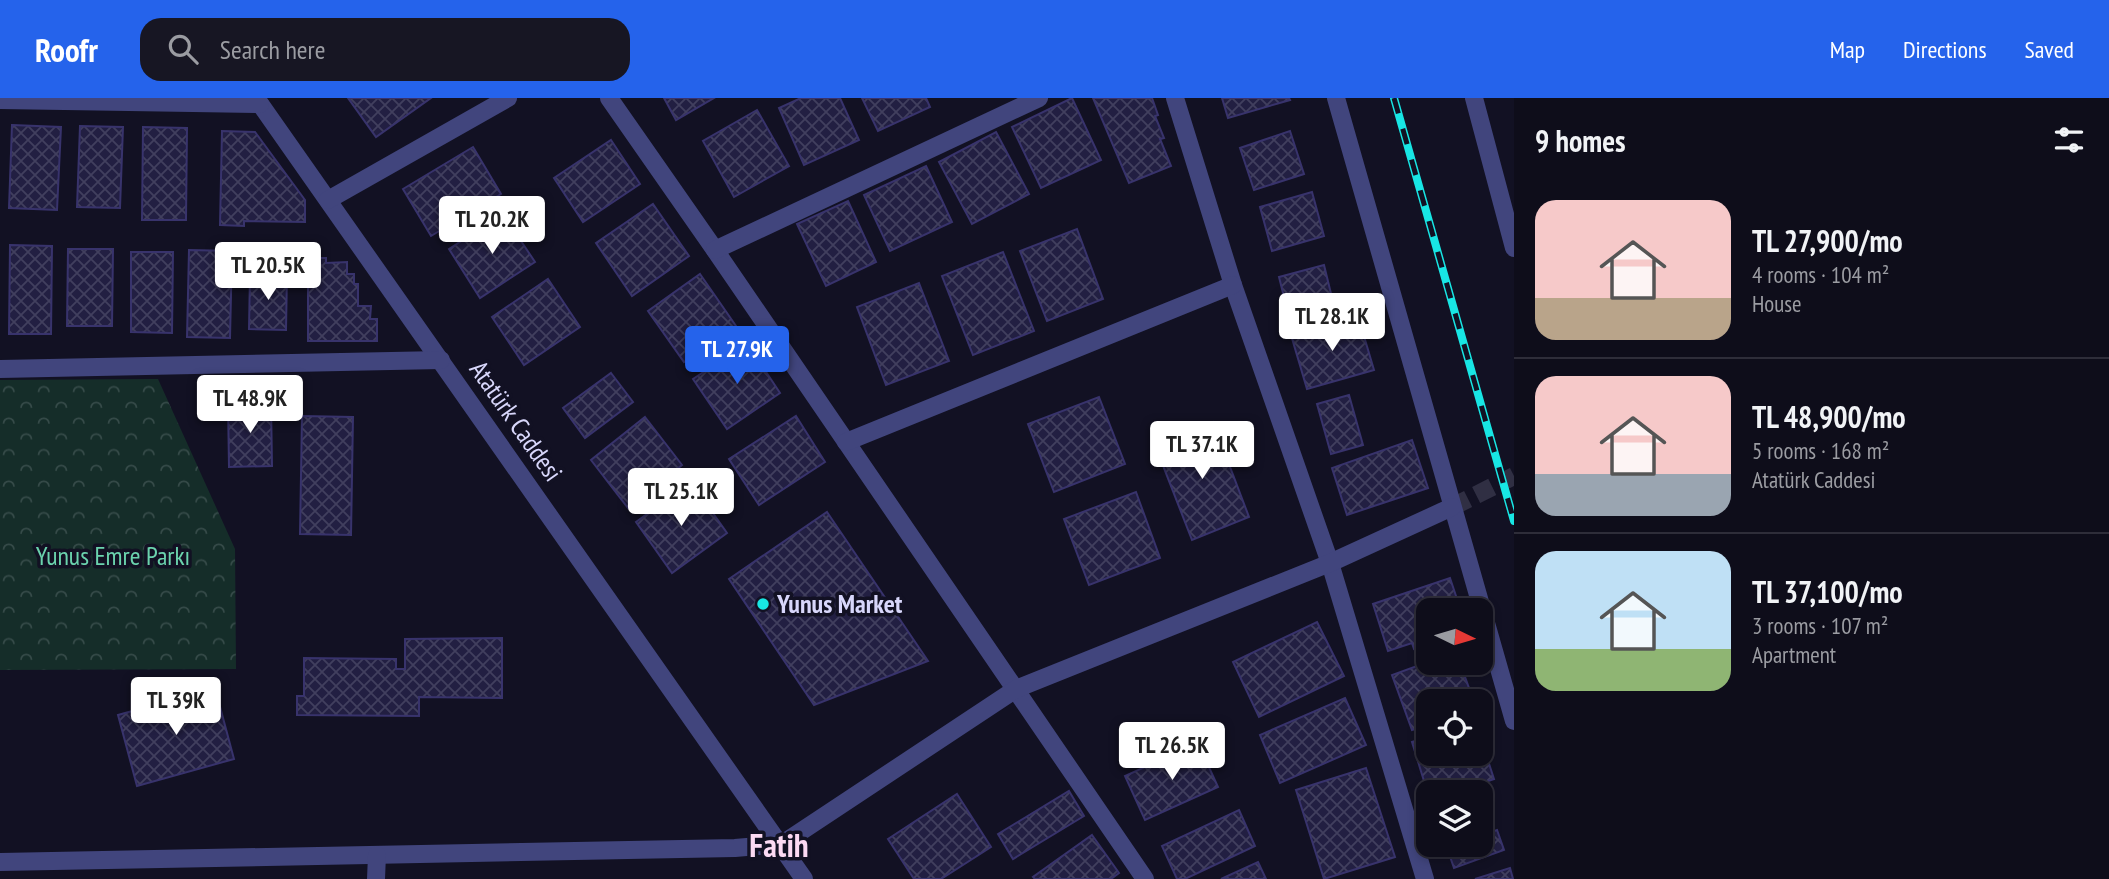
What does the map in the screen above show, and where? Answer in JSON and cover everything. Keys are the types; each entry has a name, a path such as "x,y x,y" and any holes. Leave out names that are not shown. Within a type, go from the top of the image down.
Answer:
{"street":[{"path":"328,200 508,98"},
{"path":"609,98 1145,879"},
{"path":"715,250 1039,98"},
{"path":"1175,98 1233,285 1330,563 1424,879"},
{"path":"1336,98 1514,721"},
{"path":"1475,98 1514,248"},
{"path":"0,100 258,101"},
{"name":"Atatürk Caddesi","path":"258,101 804,879"},
{"path":"846,442 1233,285"},
{"path":"0,369 441,360"},
{"path":"0,863 735,848 782,844 1016,689 1330,563 1452,507"},
{"path":"376,879 377,855"}],"green space":[{"name":"Yunus Emre Parkı","path":"158,379 235,549 236,669 0,670 0,380"}],"building":[{"path":"348,98 431,98 376,137"},
{"path":"664,98 714,98 676,120"},
{"path":"801,98 840,98 859,140 804,165 779,108"},
{"path":"862,98 926,98 930,107 878,131"},
{"path":"1072,98 1101,160 1041,188 1012,127"},
{"path":"1093,98 1152,98 1158,115 1155,116 1164,138 1160,139 1171,166 1129,183"},
{"path":"1222,98 1289,98 1290,100 1228,118"},
{"path":"757,110 789,166 734,197 703,141"},
{"path":"12,125 61,127 57,210 9,208"},
{"path":"80,126 123,127 120,208 77,207"},
{"path":"143,127 187,128 186,220 142,220"},
{"path":"222,131 255,132 305,200 305,222 244,221 244,226 220,225"},
{"path":"1290,131 1304,174 1254,190 1240,148"},
{"path":"996,132 1029,194 972,224 939,162"},
{"path":"611,140 640,184 583,222 554,178"},
{"path":"473,147 501,194 431,236 403,189"},
{"path":"926,166 952,222 890,251 864,195"},
{"path":"1312,192 1324,236 1272,251 1260,207"},
{"path":"848,201 876,262 826,286 797,224"},
{"path":"653,204 689,256 632,296 596,243"},
{"path":"503,214 535,262 480,298 449,249"},
{"path":"1077,229 1103,299 1047,321 1020,251"},
{"path":"10,245 52,246 51,334 9,334"},
{"path":"68,249 113,249 112,326 67,326"},
{"path":"189,250 232,251 230,338 187,337"},
{"path":"131,252 173,252 172,333 131,332"},
{"path":"1003,252 1034,331 973,355 942,276"},
{"path":"308,255 326,258 326,263 347,262 347,274 354,274 354,284 358,284 358,306 371,306 370,319 377,319 377,341 308,341"},
{"path":"1324,265 1335,310 1290,321 1279,277"},
{"path":"250,274 287,274 286,330 249,329"},
{"path":"700,274 736,326 684,362 648,311"},
{"path":"548,279 580,327 524,365 492,317"},
{"path":"919,283 949,361 886,385 857,307"},
{"path":"1358,316 1374,370 1307,389 1291,335"},
{"path":"747,343 780,393 727,429 693,379"},
{"path":"611,373 633,402 585,438 563,408"},
{"path":"1349,395 1363,445 1331,454 1317,404"},
{"path":"1099,397 1125,464 1054,492 1028,424"},
{"path":"271,403 272,466 229,467 228,404"},
{"path":"302,416 353,417 351,535 300,534"},
{"path":"796,416 825,462 759,505 729,459"},
{"path":"645,417 682,465 628,508 591,460"},
{"path":"1213,422 1249,517 1192,540 1155,445"},
{"path":"1412,440 1428,488 1347,515 1332,468"},
{"path":"691,482 727,533 672,573 636,522"},
{"path":"1136,492 1160,558 1089,585 1064,519"},
{"path":"827,512 928,661 814,705 729,579"},
{"path":"1450,578 1457,598 1416,598 1416,648 1412,643 1388,651 1373,604"},
{"path":"1317,622 1344,676 1259,717 1233,662"},
{"path":"502,638 502,698 419,697 419,716 297,715 297,696 304,696 304,658 396,659 396,669 405,669 405,639"},
{"path":"1416,666 1416,676 1465,676 1469,689 1416,689 1416,729 1412,730 1392,675"},
{"path":"215,688 234,759 137,786 118,715"},
{"path":"1345,698 1366,745 1280,783 1260,735"},
{"path":"1198,743 1218,787 1145,820 1125,776"},
{"path":"1419,766 1490,766 1494,779 1491,780 1424,780"},
{"path":"1366,768 1395,857 1324,879 1296,790"},
{"path":"1069,791 1084,816 1013,859 998,834"},
{"path":"957,794 991,847 941,879 914,879 888,839"},
{"path":"1239,810 1255,846 1185,879 1177,879 1162,846"},
{"path":"1497,830 1504,850 1493,854 1493,831"},
{"path":"1092,835 1119,873 1111,879 1033,877"},
{"path":"1450,857 1485,857 1454,868"},
{"path":"1258,862 1266,879 1221,879"},
{"path":"1510,868 1513,879 1475,879"}],"tunnel":[{"path":"1452,507 1514,476"}],"railway":[{"path":"1394,98 1514,521"}],"place":[{"name":"Yunus Market","path":"763,604"}],"district":[{"name":"Fatih","path":"779,845"}]}
